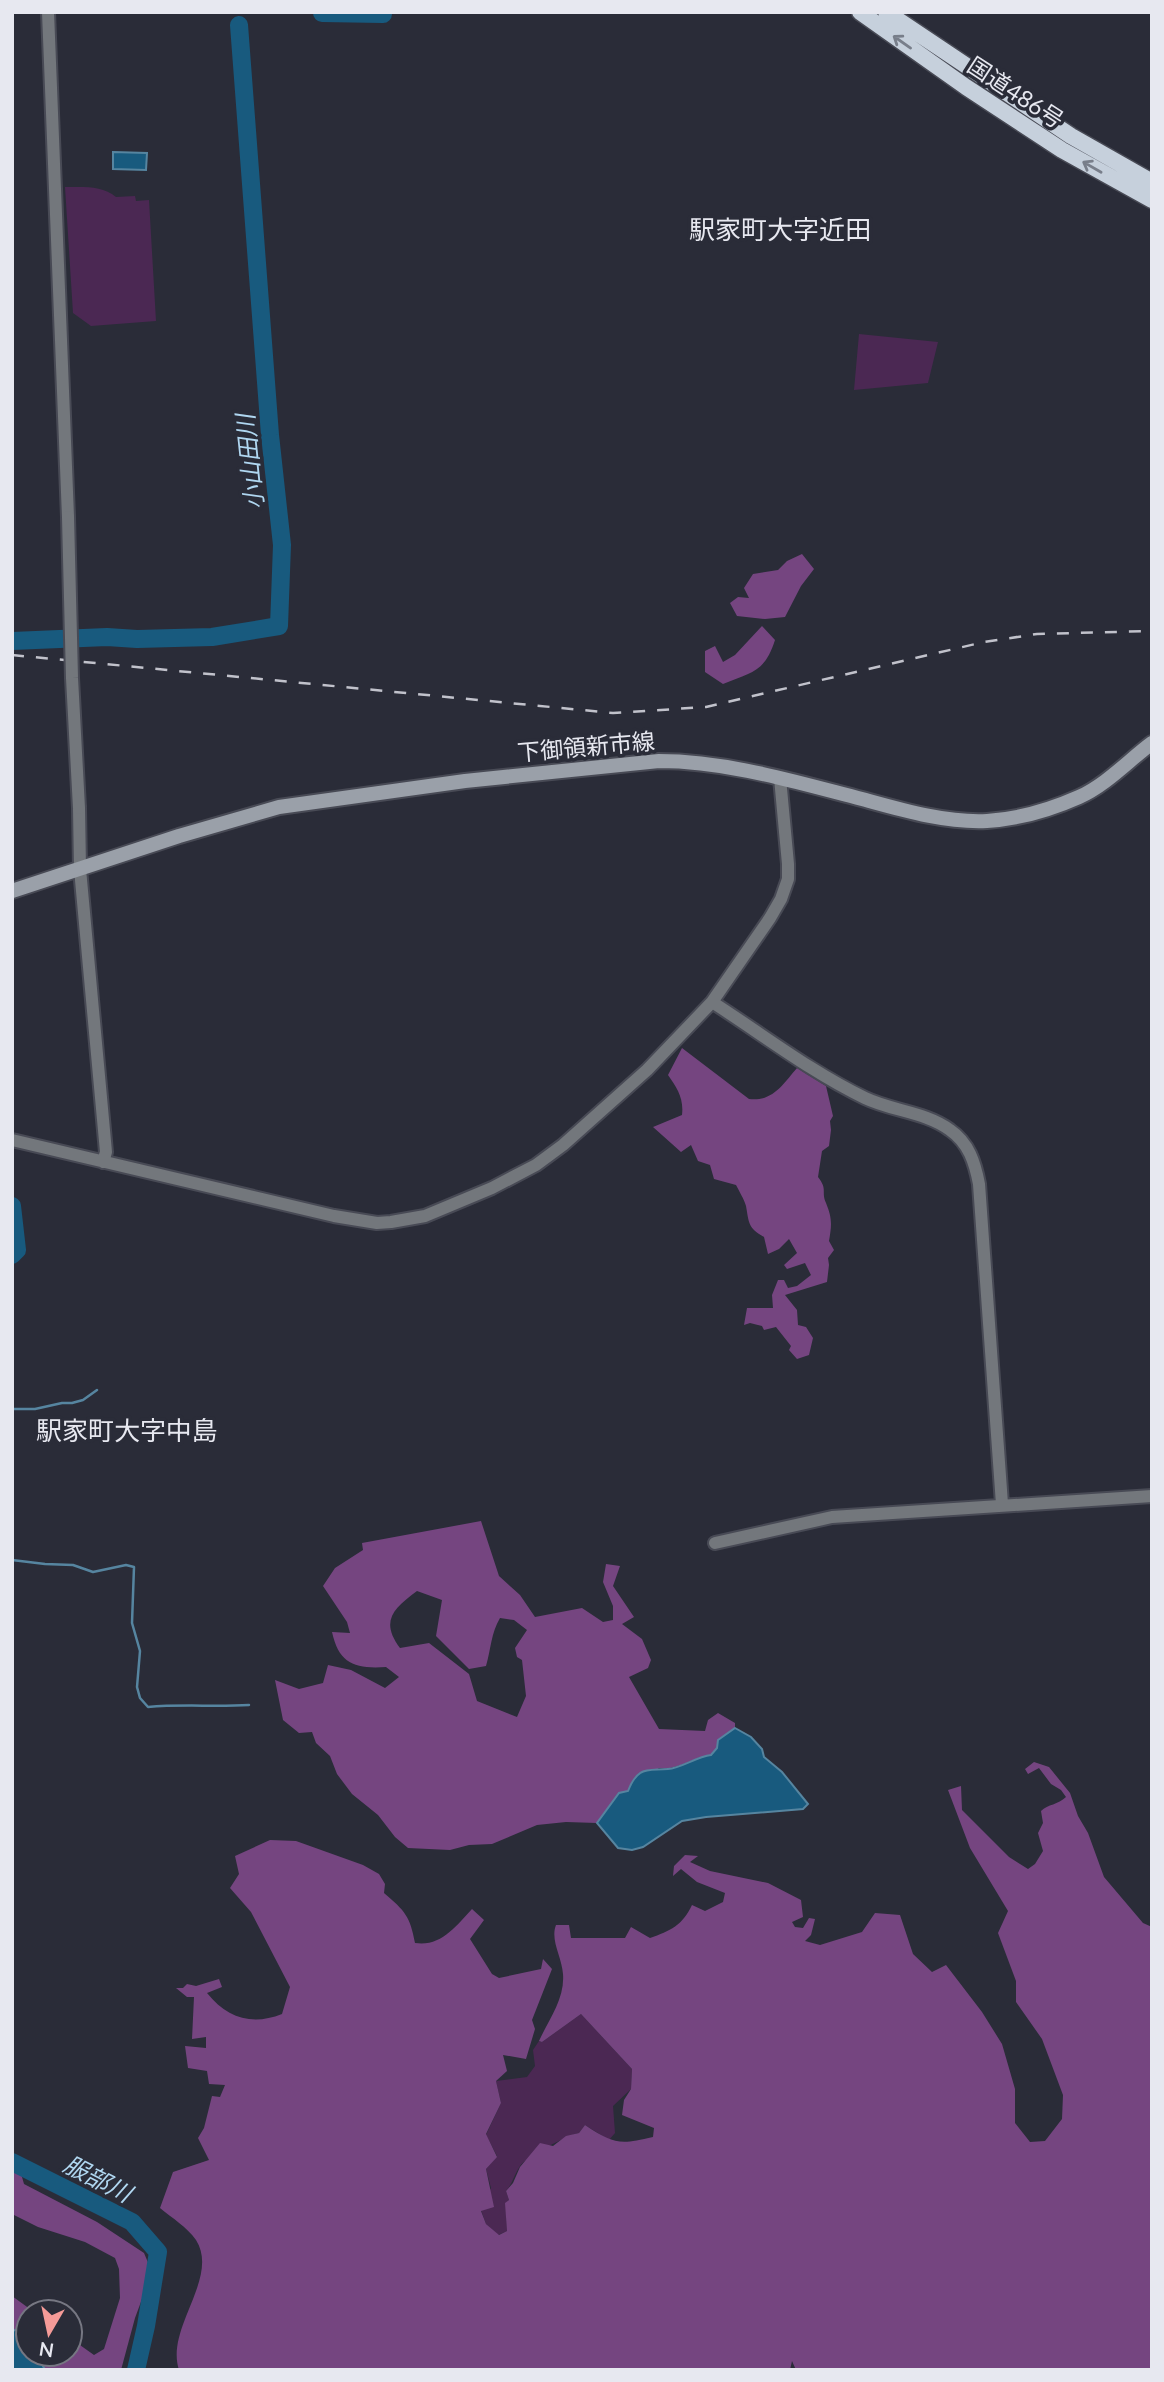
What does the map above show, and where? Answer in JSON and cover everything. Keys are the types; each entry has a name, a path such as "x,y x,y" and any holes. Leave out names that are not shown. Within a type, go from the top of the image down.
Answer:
{"highway":[{"name":"国道486号","path":"860,12 966,87 1062,150 1152,200"},
{"name":"国道486号","path":"886,12 1071,136 1152,182"}],"main road":[{"name":"下御領新市線","path":"12,891 178,836 279,807 465,781 659,761 685,761 780,778 903,810 953,819 987,821 1032,813 1081,796 1152,743"}],"street":[{"path":"48,12 80,869 105,1138 106,1152 103,1162"},
{"path":"12,1140 355,1219 391,1222 425,1216 492,1188 536,1165 563,1145 647,1070 712,1002 770,918 788,879 780,778"},
{"path":"712,1002 841,1086 868,1100 937,1121 951,1130 970,1151 979,1184 1002,1504"},
{"path":"715,1543 832,1517 1152,1496"}],"shaded area":[{"path":"65,187 105,190 116,197 135,196 136,201 149,200 156,321 91,326 73,313"},
{"path":"859,334 938,342 928,383 854,390"},
{"path":"802,554 814,569 801,586 785,617 765,619 737,616 730,603 738,597 749,598 744,588 753,574 778,570 787,561"},
{"path":"762,626 775,640 767,659 756,670 723,684 705,672 705,651 715,646 723,662 735,655"},
{"path":"682,1048 749,1099 771,1095 797,1068 826,1086 833,1116 830,1121 829,1146 822,1151 818,1177 823,1185 831,1225 829,1241 834,1250 828,1258 827,1282 785,1295 797,1310 798,1325 806,1327 813,1338 809,1355 797,1359 789,1350 791,1346 776,1327 764,1330 762,1326 750,1323 744,1325 747,1308 773,1308 772,1295 778,1280 784,1280 788,1288 797,1286 811,1275 805,1263 787,1269 784,1265 797,1253 789,1239 779,1249 768,1254 764,1237 750,1224 745,1203 736,1185 714,1179 710,1165 698,1161 691,1145 681,1152 653,1127 682,1115 681,1098 668,1075"},
{"path":"481,1521 499,1576 520,1595 535,1617 582,1608 603,1622 613,1620 613,1606 603,1582 606,1564 620,1566 613,1586 634,1617 622,1624 642,1639 651,1660 648,1668 629,1677 659,1729 705,1731 708,1720 718,1713 735,1723 735,1728 718,1740 718,1748 711,1755 672,1768 659,1768 628,1791 619,1793 597,1823 537,1825 492,1844 469,1845 450,1850 408,1848 395,1837 378,1815 352,1794 337,1774 330,1756 316,1743 312,1732 299,1733 283,1720 275,1680 299,1689 323,1683 328,1665 351,1670 385,1688 399,1677 386,1667 365,1667 350,1662 344,1658 335,1643 332,1632 350,1633 347,1622 323,1586 335,1568 363,1550 362,1543","holes":["417,1591 442,1600 436,1636 469,1669 486,1666 500,1618 514,1620 527,1630 515,1648 517,1657 522,1660 526,1696 517,1717 477,1701 469,1674 429,1643 400,1648 394,1639 390,1623 401,1604"]},
{"path":"1034,1762 1049,1767 1070,1793 1104,1877 1143,1923 1152,1927 1152,2370 796,2370 792,2361 790,2370 179,2370 179,2337 202,2270 202,2255 192,2235 160,2208 173,2172 209,2160 198,2138 204,2128 212,2096 220,2097 225,2085 209,2084 207,2071 188,2068 185,2046 206,2048 206,2037 192,2039 194,1997 187,1997 176,1988 183,1988 187,1984 196,1986 219,1979 222,1987 207,1993 215,2002 232,2014 260,2019 282,2014 290,1987 251,1912 230,1888 239,1874 235,1856 270,1840 296,1841 363,1865 379,1874 385,1884 384,1893 409,1920 415,1943 433,1942 447,1934 472,1909 484,1920 470,1939 492,1974 499,1978 541,1969 543,1959 552,1969 532,2020 535,2029 526,2059 503,2055 507,2071 496,2081 501,2103 486,2134 497,2157 486,2169 494,2207 481,2211 486,2224 499,2235 507,2231 505,2203 509,2200 506,2191 520,2167 540,2143 553,2146 566,2136 579,2133 585,2125 617,2141 653,2137 654,2128 622,2115 624,2100 631,2089 632,2069 581,2014 542,2042 539,2041 562,1992 562,1968 554,1937 556,1925 569,1925 571,1938 625,1938 631,1927 650,1938 675,1926 692,1905 705,1911 723,1902 725,1893 697,1882 681,1869 673,1876 674,1866 685,1855 698,1856 690,1862 710,1871 768,1883 801,1900 803,1917 792,1922 795,1927 803,1928 809,1918 815,1919 811,1935 805,1941 820,1945 862,1932 875,1913 900,1915 913,1954 932,1972 946,1965 982,2012 1002,2044 1015,2089 1015,2123 1030,2142 1045,2141 1062,2119 1063,2095 1042,2039 1016,2002 1016,1981 998,1933 1008,1911 970,1848 948,1790 961,1786 962,1810 1009,1857 1028,1869 1035,1864 1043,1851 1038,1833 1043,1823 1041,1811 1066,1797 1051,1784 1039,1768 1028,1774 1025,1769"},
{"path":"581,2014 632,2069 631,2089 613,2106 615,2133 609,2140 585,2125 579,2133 548,2146 524,2162 506,2191 509,2200 506,2203 507,2231 498,2235 486,2224 481,2210 491,2188 486,2169 497,2156 486,2135 501,2103 496,2081 527,2077 535,2066 533,2050 539,2041 542,2042"},
{"path":"12,2165 20,2170 24,2184 97,2222 144,2253 152,2272 135,2318 121,2370 45,2370 44,2368 84,2368 84,2348 94,2355 104,2349 120,2298 119,2269 115,2258 85,2242 38,2227 12,2214"},
{"path":"12,2296 15,2298 12,2331"}],"water":[{"path":"113,152 147,153 146,170 113,169"},
{"path":"735,1728 751,1737 762,1749 764,1757 782,1772 808,1804 803,1809 682,1821 643,1847 632,1850 618,1848 597,1823 619,1793 628,1791 635,1777 644,1771 673,1768 711,1755 717,1748 718,1740"},
{"path":"12,2331 14,2368 45,2370 12,2370"}],"waterway":[{"name":"小山田川","path":"322,13 383,14"},
{"name":"小山田川","path":"12,641 212,637 279,626 282,545 270,435 239,25"},
{"name":"小山田川","path":"12,1206 17,1250 12,1255"},
{"path":"12,1409 35,1409 72,1403 83,1400 97,1390"},
{"path":"12,1560 73,1565 93,1572 126,1565 134,1567 132,1623 140,1651 137,1687 140,1698 148,1707 249,1705"},
{"name":"服部川","path":"12,2162 132,2222 158,2252 136,2370"}],"railway":[{"path":"12,655 613,713 706,707 984,642 1037,634 1152,631"}],"district":[{"name":"駅家町大字近田","path":"780,229"},
{"name":"駅家町大字中島","path":"127,1430"}]}
